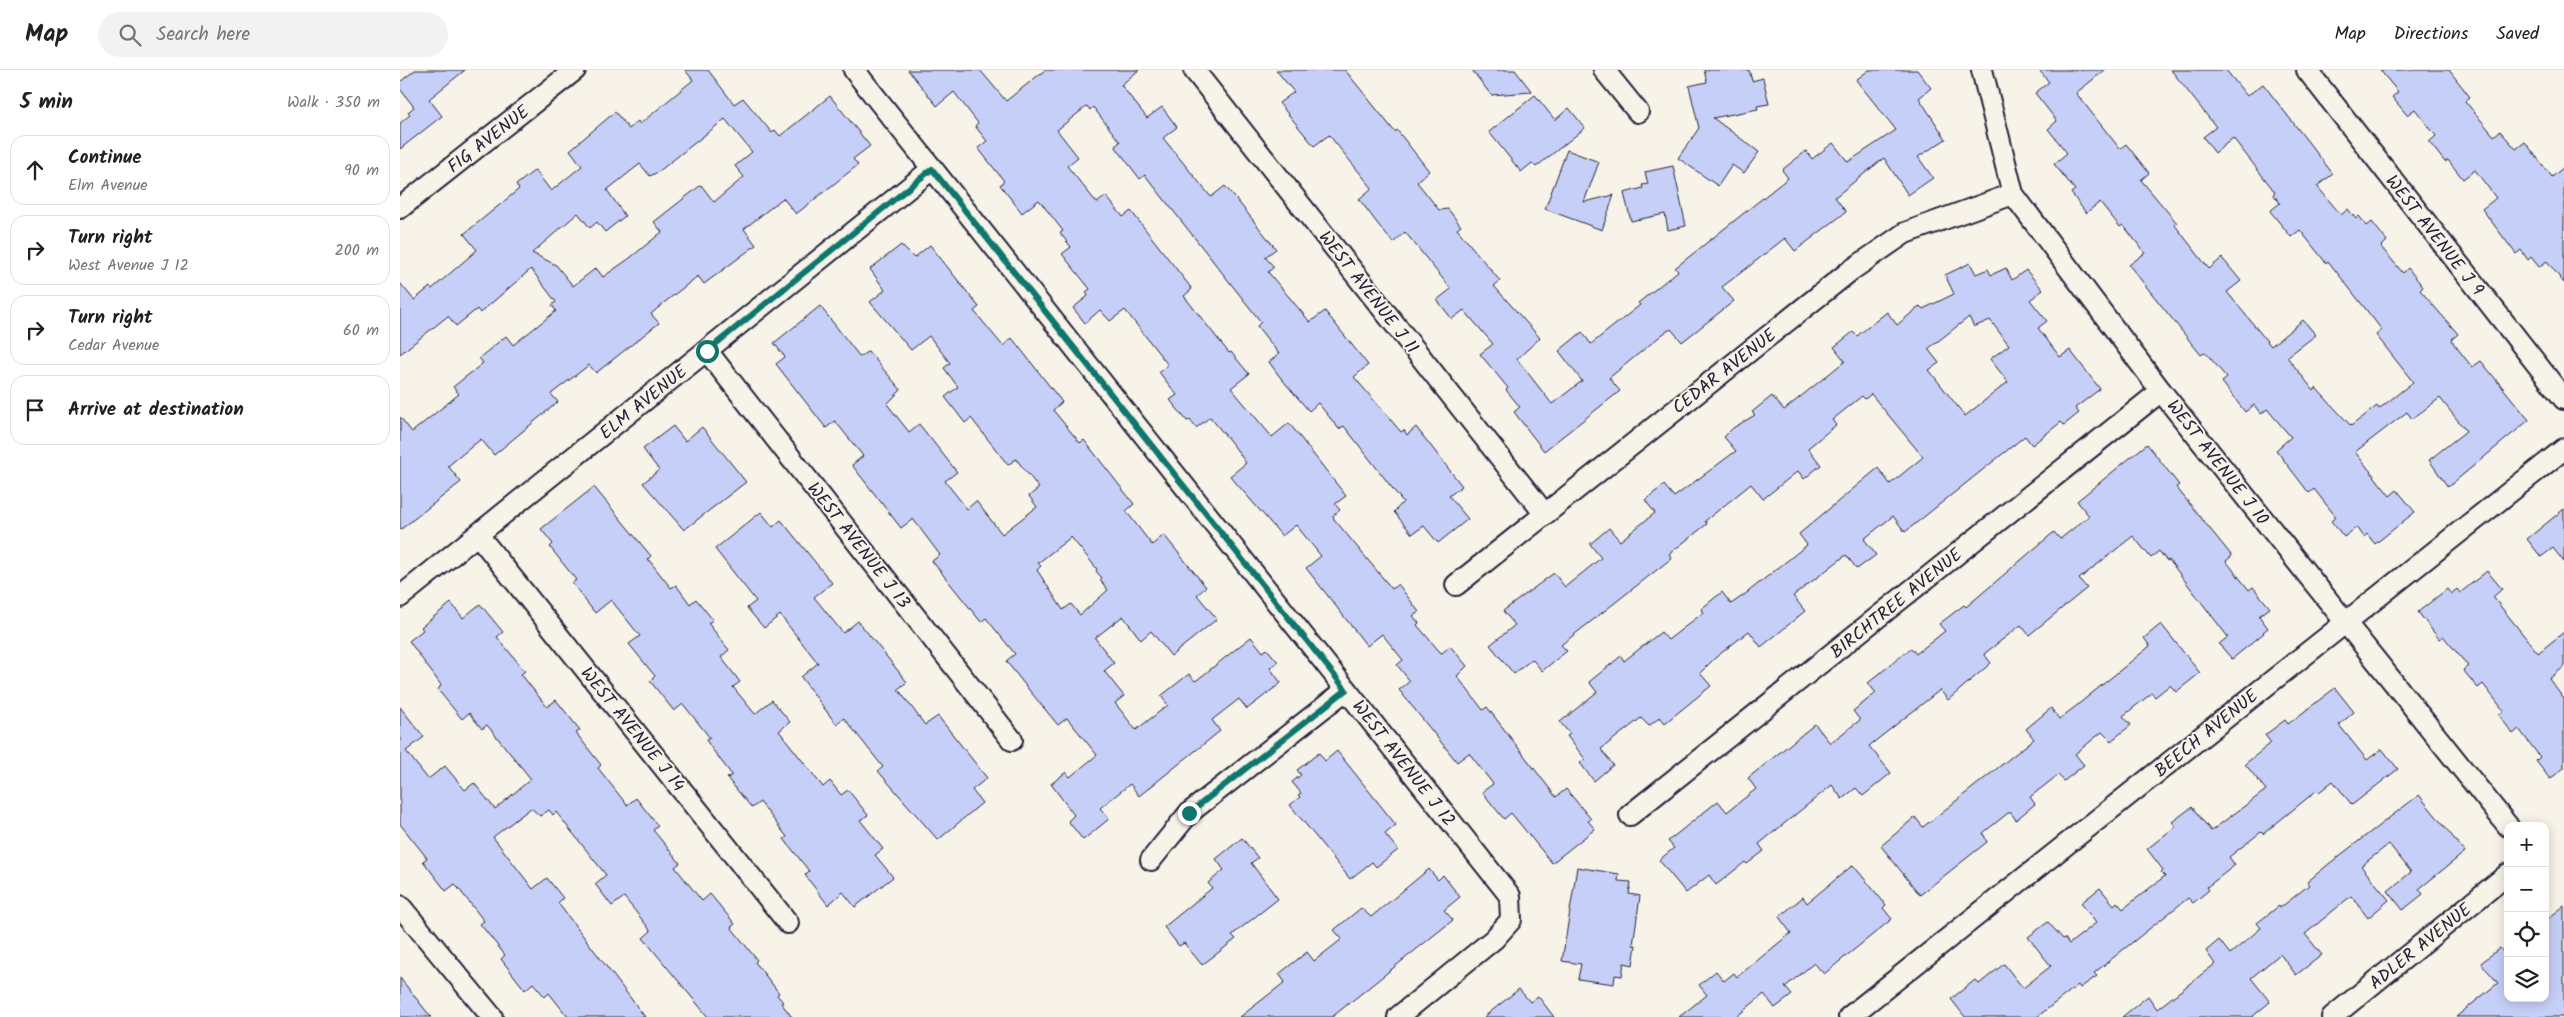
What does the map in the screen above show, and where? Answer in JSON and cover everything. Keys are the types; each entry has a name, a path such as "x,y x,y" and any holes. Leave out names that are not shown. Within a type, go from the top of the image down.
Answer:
{"street":[{"name":"FIG AVENUE","path":"400,208 575,70"},
{"name":"WEST AVENUE J 12","path":"854,70 1510,896 1512,920 1494,939 1398,1017"},
{"name":"WEST AVENUE J 11","path":"1194,70 1544,513"},
{"path":"1604,70 1638,112"},
{"name":"WEST AVENUE J 10","path":"1982,70 2013,194 2162,391 2505,822"},
{"name":"WEST AVENUE J 9","path":"2307,70 2564,399"},
{"name":"ELM AVENUE","path":"400,598 932,169"},
{"name":"CEDAR AVENUE","path":"1456,585 1850,271 1905,233 2013,194"},
{"name":"WEST AVENUE J 13","path":"707,351 1012,740"},
{"name":"BIRCHTREE AVENUE","path":"1630,815 2162,391"},
{"name":"BEECH AVENUE","path":"1849,1017 2564,449"},
{"name":"WEST AVENUE J 14","path":"478,535 788,924"},
{"path":"1151,860 1189,813 1346,690"},
{"name":"ADLER AVENUE","path":"2332,1017 2504,877"},
{"path":"400,906 492,1017"}],"building":[{"path":"415,70 465,70 429,99 442,116 400,149 400,123 410,115 408,112 414,107 400,89 400,82"},
{"path":"685,70 708,70 734,104 743,98 772,133 775,130 780,136 830,96 870,146 853,159 858,165 796,214 783,198 744,229 756,245 704,284 698,276 665,302 651,314 659,323 596,373 589,365 551,394 558,402 494,455 481,439 448,466 461,482 400,530 400,417 412,432 459,394 453,387 483,363 479,358 506,336 513,345 556,311 552,305 556,302 531,269 480,313 477,309 456,326 448,316 400,354 400,283 414,300 430,287 432,289 477,250 464,234 519,189 516,185 535,170 551,191 582,166 570,150 615,112 629,129 638,121 640,124 693,80","holes":["725,119 752,152 735,166 744,177 714,202 701,185 654,222 662,232 603,277 596,268 573,286 556,265 532,253 578,213 590,228 597,222 605,232 625,216 607,190 640,164 650,176 658,172"]},
{"path":"908,70 980,70 1006,101 1045,70 1139,70 1121,85 1147,118 1162,107 1177,127 1163,138 1211,197 1225,186 1241,205 1276,249 1265,257 1274,267 1268,272 1310,322 1325,311 1368,365 1354,377 1401,432 1404,430 1407,435 1416,427 1462,486 1449,496 1468,519 1438,543 1424,526 1412,534 1394,512 1403,502 1344,426 1339,429 1318,403 1309,411 1280,377 1269,362 1279,354 1257,326 1261,322 1145,175 1140,179 1115,146 1120,142 1093,107 1090,110 1087,106 1057,130 1078,157 1067,166 1097,203 1106,196 1123,217 1131,211 1192,289 1184,296 1229,353 1231,352 1249,374 1231,388 1272,437 1289,423 1346,496 1335,504 1340,510 1333,516 1334,519 1392,589 1398,584 1419,612 1413,616 1419,623 1417,625 1440,652 1442,653 1450,646 1467,666 1457,676 1483,710 1487,707 1556,797 1566,789 1591,819 1588,821 1595,829 1552,863 1511,813 1504,819 1482,792 1493,784 1469,753 1457,762 1399,690 1410,681 1397,665 1403,660 1382,634 1367,646 1306,568 1321,556 1296,525 1282,536 1230,476 1246,463 1234,446 1210,417 1196,428 1190,420 1187,421 1170,400 1177,395 1159,372 1168,365 1125,310 1110,321 1100,310 1085,323 1073,308 1088,296 1086,292 1090,289 1062,254 1071,247 1060,233 1063,231 1039,200 1022,213 1000,185 1004,181 978,148 987,141 975,126 978,123 954,92 937,106"},
{"path":"1276,70 1345,70 1395,132 1397,130 1429,171 1417,182 1439,210 1448,209 1461,226 1457,229 1500,281 1494,286 1540,338 1517,359 1552,404 1582,381 1559,351 1582,332 1591,344 1640,305 1638,303 1678,271 1675,268 1788,178 1782,170 1806,151 1812,159 1833,143 1848,162 1896,130 1856,80 1869,70 1917,70 1931,88 1919,98 1946,139 1918,157 1933,178 1908,195 1884,158 1835,197 1846,212 1795,251 1785,238 1722,287 1734,301 1682,342 1671,329 1664,333 1609,378 1620,391 1544,451 1514,412 1520,407 1506,390 1508,388 1480,354 1493,344 1464,310 1452,319 1437,300 1451,289 1405,232 1393,243 1377,223 1359,199 1372,188 1329,135 1314,146 1279,103 1294,92"},
{"path":"1472,70 1515,70 1532,92 1491,95"},
{"path":"1704,70 1749,70 1752,81 1763,78 1769,104 1757,106 1758,109 1713,118 1759,152 1744,173 1732,165 1718,186 1678,158 1699,128 1689,86 1707,82"},
{"path":"2039,70 2105,70 2076,93 2120,149 2126,144 2149,173 2141,180 2177,223 2174,224 2209,269 2222,258 2241,281 2227,292 2271,346 2303,320 2316,335 2287,357 2314,391 2316,388 2351,426 2377,406 2379,409 2413,382 2376,335 2382,330 2328,261 2326,263 2300,230 2291,237 2270,211 2280,203 2273,194 2275,192 2233,138 2215,153 2203,137 2216,127 2171,70 2226,70 2247,96 2263,84 2333,174 2317,186 2341,215 2348,209 2356,219 2359,216 2367,226 2372,222 2387,241 2381,247 2403,273 2408,268 2423,287 2420,290 2458,334 2451,340 2472,367 2481,361 2529,420 2448,487 2429,460 2466,431 2440,398 2412,419 2407,412 2355,452 2390,496 2397,490 2415,512 2375,544 2367,534 2364,537 2357,527 2344,537 2331,521 2336,517 2314,489 2309,493 2276,450 2291,437 2267,409 2261,414 2254,405 2245,412 2222,382 2227,378 2205,352 2201,355 2129,265 2145,253 2123,225 2120,227 2100,202 2086,213 2071,193 2075,190 2054,164 2067,153 2048,129 2057,121 2035,93 2049,82"},
{"path":"2380,70 2449,70 2470,97 2465,101 2494,136 2500,131 2516,149 2525,142 2552,177 2564,167 2564,283 2547,261 2539,267 2531,257 2528,260 2521,250 2516,254 2482,209 2496,198 2475,170 2463,179 2448,160 2445,162 2429,142 2436,136 2415,109 2407,115 2392,97 2398,92"},
{"path":"1535,95 1555,120 1569,108 1585,128 1536,167 1532,163 1521,172 1489,132"},
{"path":"1567,150 1599,162 1584,202 1614,195 1602,230 1545,209"},
{"path":"1673,166 1686,226 1668,230 1665,214 1631,221 1624,193 1643,188 1642,185 1648,184 1645,172"},
{"path":"901,245 914,258 930,245 979,307 974,311 1003,346 1012,338 1062,402 1053,410 1080,443 1084,440 1134,504 1126,511 1152,545 1164,535 1206,587 1197,595 1217,619 1171,656 1151,631 1141,640 1123,616 1095,638 1114,663 1104,671 1124,696 1115,703 1136,730 1168,705 1161,696 1189,674 1195,681 1197,680 1251,637 1263,652 1267,649 1278,662 1270,668 1281,683 1247,709 1239,699 1212,720 1220,731 1139,796 1130,784 1100,808 1109,819 1083,840 1068,821 1074,815 1051,784 1066,772 1070,777 1097,755 1067,718 1058,725 1029,690 1006,661 1015,654 986,618 981,622 932,561 940,555 913,519 901,528 852,465 863,456 835,421 826,428 776,364 785,357 774,343 820,306 860,357 868,351 901,390 887,404 909,432 919,424 957,472 945,481 967,509 976,501 1002,534 1037,507 1029,496 1039,488 1016,459 1008,465 971,418 965,423 945,397 958,387 944,368 950,363 929,336 911,350 870,302 885,290 870,269","holes":["1071,537 1097,569 1096,571 1102,578 1100,580 1108,590 1080,615 1071,604 1063,610 1037,570 1041,566 1038,563"]},
{"path":"1970,263 1976,274 1988,269 1991,275 2006,268 2012,280 2026,270 2043,290 2030,300 2047,321 2038,328 2060,357 2070,350 2100,389 2075,408 2079,413 2064,425 2061,422 2032,445 2025,436 1905,532 1893,516 1864,539 1876,555 1857,569 1846,555 1793,596 1805,611 1761,647 1749,631 1715,658 1700,673 1711,686 1665,723 1660,717 1649,726 1641,718 1601,749 1613,765 1594,781 1580,763 1585,759 1567,736 1570,734 1560,722 1597,692 1589,682 1621,656 1624,661 1661,632 1668,640 1704,612 1701,609 1722,592 1731,604 1744,595 1807,545 1799,534 1878,468 1890,484 1923,457 1871,394 1865,399 1862,396 1832,420 1836,425 1808,448 1821,465 1804,479 1798,471 1763,499 1751,484 1705,521 1707,524 1669,554 1672,558 1561,645 1567,651 1542,671 1532,659 1514,674 1490,645 1515,625 1503,611 1554,573 1565,587 1601,558 1590,544 1609,528 1620,541 1655,513 1645,500 1664,485 1674,497 1736,451 1724,437 1733,428 1755,415 1752,412 1772,396 1784,410 1845,361 1834,347 1853,332 1857,336 1887,312 1897,325 1920,306 1923,309 1954,294 1945,275","holes":["1969,317 1974,327 1990,320 2009,345 1990,359 2008,382 1965,416 1929,370 1939,363 1928,349"]},
{"path":"673,426 685,441 702,427 746,482 684,530 643,483 659,470 643,449"},
{"path":"2147,444 2179,485 2176,487 2232,556 2226,561 2249,590 2253,587 2270,608 2259,616 2268,628 2264,633 2232,659 2219,644 2228,637 2169,560 2167,561 2159,551 2151,558 2133,536 2079,579 2087,588 2029,635 2021,625 1984,654 1991,663 1948,700 1940,690 1869,746 1891,773 1863,796 1856,788 1842,799 1832,785 1759,844 1764,851 1747,864 1745,862 1716,885 1709,875 1686,893 1659,860 1674,848 1668,841 1718,801 1727,812 1756,789 1748,778 1815,724 1830,743 1860,720 1853,711 1876,693 1868,683 1911,648 1916,654 1945,631 1939,624 1964,605 1966,607 2054,532 2060,539 2089,516 2077,501"},
{"path":"594,487 651,556 648,559 671,588 676,585 690,604 696,599 713,620 708,623 729,650 721,657 740,682 733,687 755,714 772,700 790,722 779,731 823,787 830,781 841,795 848,790 868,815 860,820 883,849 875,855 893,877 855,907 843,892 828,905 805,875 809,871 784,839 787,837 760,802 752,808 727,778 732,775 706,740 710,738 683,704 674,711 650,681 655,676 629,644 640,636 611,600 595,613 572,583 576,580 550,547 553,544 541,529"},
{"path":"2564,509 2564,562 2553,548 2541,557 2527,539"},
{"path":"761,512 773,527 781,520 832,583 814,597 843,633 858,621 907,682 898,689 925,725 938,716 987,778 972,790 982,803 938,840 878,771 883,767 844,718 836,724 801,677 818,663 780,615 764,628 747,608 756,601 715,549"},
{"path":"2487,571 2502,589 2493,597 2538,653 2564,632 2564,667 2549,679 2564,699 2564,768 2550,779 2536,761 2540,757 2519,729 2513,734 2499,715 2504,711 2483,684 2478,688 2463,670 2468,666 2443,636 2439,639 2418,612 2447,589 2451,594 2457,589 2460,593"},
{"path":"451,603 463,618 480,604 503,632 497,637 525,671 521,674 547,707 556,700 580,730 576,733 601,765 598,768 627,805 636,798 658,826 653,830 680,863 675,867 702,901 710,894 735,924 731,927 757,960 755,962 779,993 777,995 783,1002 781,1003 792,1017 708,1017 643,938 651,931 624,897 612,906 595,884 606,875 556,812 553,815 549,810 540,816 531,808 493,837 533,889 547,878 563,898 558,903 645,1017 568,1017 549,993 545,997 533,983 525,990 501,959 505,955 480,924 484,921 455,884 446,891 423,861 427,858 400,824 400,707 424,737 406,751 428,779 445,766 465,790 474,783 495,809 531,779 487,725 482,729 469,713 462,719 438,690 441,685 409,641 423,630 421,627"},
{"path":"2161,624 2200,673 2176,692 2170,685 2155,697 2152,693 2123,716 2131,725 2111,741 2102,732 2075,754 2084,765 2064,781 2058,775 2030,797 2035,804 2016,820 2011,813 2008,813 1983,833 1987,842 1920,895 1881,846 1915,817 1923,827 2034,739 2026,729 2051,708 2059,719 2075,707 2150,646 2144,638"},
{"path":"2335,688 2354,712 2339,725 2367,760 2382,749 2398,769 2352,805 2333,781 2318,793 2316,791 2263,834 2261,832 2229,857 2235,865 2207,887 2209,890 2193,903 2188,898 2094,973 2097,976 2080,988 2078,985 2037,1017 1965,1017 1951,999 1975,980 1979,984 2004,964 2023,988 2051,966 2028,937 2048,922 2069,944 2096,923 2081,903 2100,888 2114,905 2117,902 2123,909 2165,876 2161,872 2163,870 2147,849 2176,826 2172,822 2192,807 2211,831 2266,790 2245,764 2271,743 2265,735 2285,720 2288,724"},
{"path":"1337,751 1396,825 1385,834 1398,850 1376,867 1372,862 1350,879 1290,805 1300,797 1298,795 1301,793 1292,782 1301,775 1297,770 1319,753 1325,761"},
{"path":"2419,795 2465,852 2419,889 2423,894 2403,910 2388,891 2411,872 2389,844 2361,866 2389,900 2368,918 2351,896 2305,934 2322,955 2296,975 2280,954 2251,978 2270,1002 2252,1017 2122,1017 2148,996 2157,1009 2215,964 2206,951 2219,940 2230,954 2261,928 2257,923 2279,906 2280,908 2309,885 2307,882 2330,863"},
{"path":"1242,838 1258,858 1251,863 1278,899 1232,935 1236,939 1202,965 1184,943 1179,946 1164,927 1212,888 1208,883 1224,870 1216,859"},
{"path":"1853,865 1886,905 1883,908 1892,919 1824,974 1814,963 1785,987 1792,995 1775,1008 1764,994 1736,1017 1679,1017 1707,995 1699,985 1716,971 1724,981 1734,973 1737,977 1791,933 1779,917 1803,897 1807,903"},
{"path":"1577,867 1619,874 1618,881 1631,882 1629,894 1640,896 1633,945 1636,945 1633,965 1624,963 1622,976 1615,975 1614,984 1578,979 1581,964 1562,961"},
{"path":"1429,869 1438,880 1443,875 1460,897 1444,910 1453,920 1332,1017 1240,1017 1285,982 1279,974 1307,952 1314,961 1342,939 1334,930 1361,908 1371,917"},
{"path":"2564,906 2564,1017 2456,1017 2498,983 2481,963 2500,948 2504,952 2504,1002 2549,1002 2549,918"},
{"path":"400,978 431,1017 400,1017"},
{"path":"1519,989 1530,1002 1538,996 1554,1017 1484,1017"}],"route":[{"path":"707,351 932,169 1346,690 1189,813"}]}
